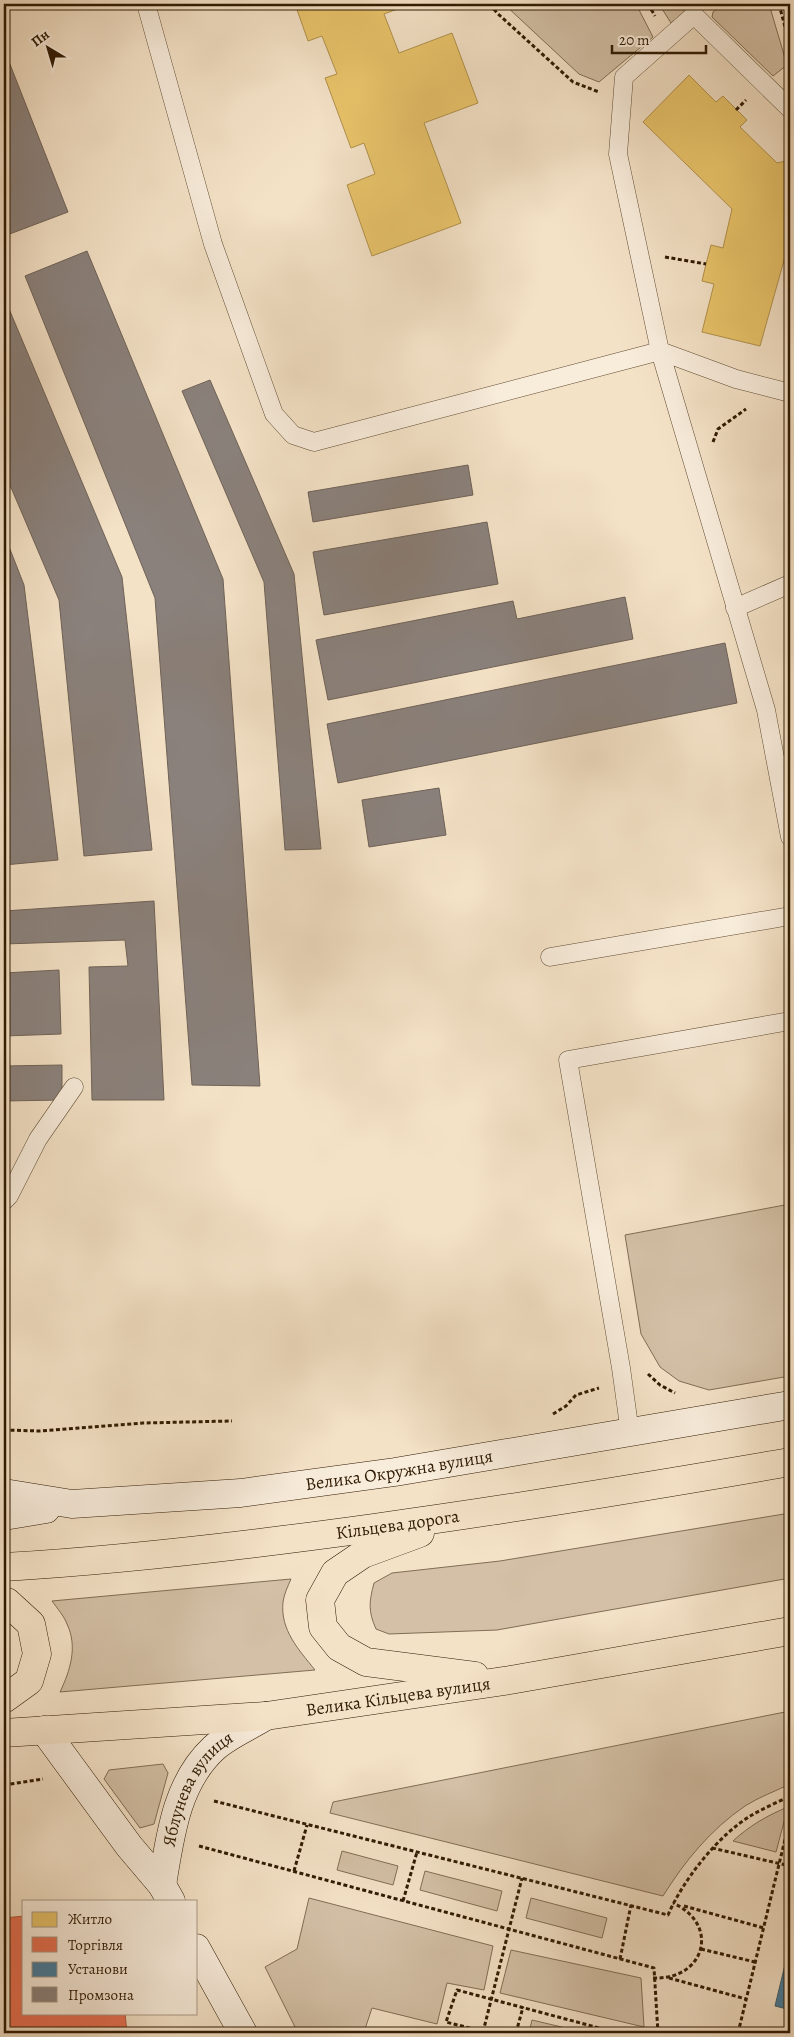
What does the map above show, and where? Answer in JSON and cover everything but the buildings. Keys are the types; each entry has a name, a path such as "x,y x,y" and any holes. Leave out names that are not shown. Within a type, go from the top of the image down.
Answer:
{"highway":[{"name":"Кільцева дорога","path":"4,1567 86,1562 273,1542 474,1514 790,1462"},
{"path":"474,1514 363,1554 335,1573 320,1600 323,1627 339,1647 366,1662 510,1680"},
{"path":"4,1601 31,1624 37,1654 29,1681 4,1699"},
{"name":"Велика Кільцева вулиця","path":"4,1733 266,1716 510,1680 790,1631"}],"street":[{"name":"Велика Окружна вулиця","path":"4,1493 72,1504 241,1493 395,1472 790,1405"},
{"path":"4,1516 72,1504"},
{"name":"Яблунева вулиця","path":"166,1893 176,1816 190,1776 214,1748 266,1716"},
{"name":"Яблунева вулиця","path":"44,1730 166,1893"},
{"path":"198,1952 243,2033"}],"lane":[{"path":"146,4 213,244 274,414 294,435 314,442 660,351 736,379 790,393"},
{"path":"790,108 694,15 624,77 618,154 660,351 766,710 790,837"},
{"path":"735,608 790,584"},
{"path":"550,957 790,916"},
{"path":"630,1433 623,1381 568,1060 790,1021"},
{"path":"4,1201 9,1196 38,1139 74,1087"}],"path":[{"path":"490,4 497,13 573,82 622,102"},
{"path":"779,4 790,46"},
{"path":"638,252 706,264"},
{"path":"699,484 718,429 751,405"},
{"path":"550,1415 566,1406 576,1396 649,1374 660,1385 681,1396"},
{"path":"4,1430 40,1431 143,1423 232,1421"},
{"path":"208,1799 668,1915 673,1903 711,1848 750,1815 790,1796"},
{"path":"738,2033 790,1819"},
{"path":"294,1871 307,1825"},
{"path":"192,1844 654,1968 653,1978 658,2033"},
{"path":"711,1848 790,1866"},
{"path":"403,1901 417,1852"},
{"path":"484,2032 522,1878"},
{"path":"673,1903 764,1928"},
{"path":"669,1978 691,1967 701,1949 700,1929 694,1918 685,1908 673,1903"},
{"path":"620,1959 631,1905"},
{"path":"701,1949 755,1962"},
{"path":"653,1978 669,1978 746,2000"},
{"path":"489,2033 446,2022 457,1990 618,2033"},
{"path":"516,2033 523,2007"}],"shaded area":[{"path":"504,4 636,4 653,37 599,82 579,74"},
{"path":"659,4 680,4 685,13 671,23"},
{"path":"724,4 769,4 787,65 773,76 712,17 713,12"},
{"path":"790,1204 790,1376 709,1390 679,1381 660,1367 641,1334 625,1235"},
{"path":"790,1513 790,1578 497,1630 389,1634 376,1629 372,1617 370,1601 374,1583 392,1573 500,1561"},
{"path":"291,1579 283,1602 284,1622 292,1639 315,1670 60,1692 70,1667 72,1641 66,1621 52,1601"},
{"path":"790,1711 790,1784 750,1803 732,1815 689,1858 663,1896 330,1813 333,1802"},
{"path":"163,1764 168,1773 154,1824 140,1828 104,1779 109,1770"},
{"path":"788,1807 776,1852 733,1841 759,1821"},
{"path":"342,1851 398,1866 393,1885 337,1870"},
{"path":"425,1871 502,1891 497,1911 420,1890"},
{"path":"309,1898 493,1946 484,1990 447,1983 437,2024 372,2008 365,2029 348,2028 347,2033 298,2033 265,1967 297,1949"},
{"path":"531,1898 607,1918 602,1938 526,1918"},
{"path":"511,1950 641,1978 644,2027 500,1993"},
{"path":"532,2020 587,2033 529,2033"}]}
